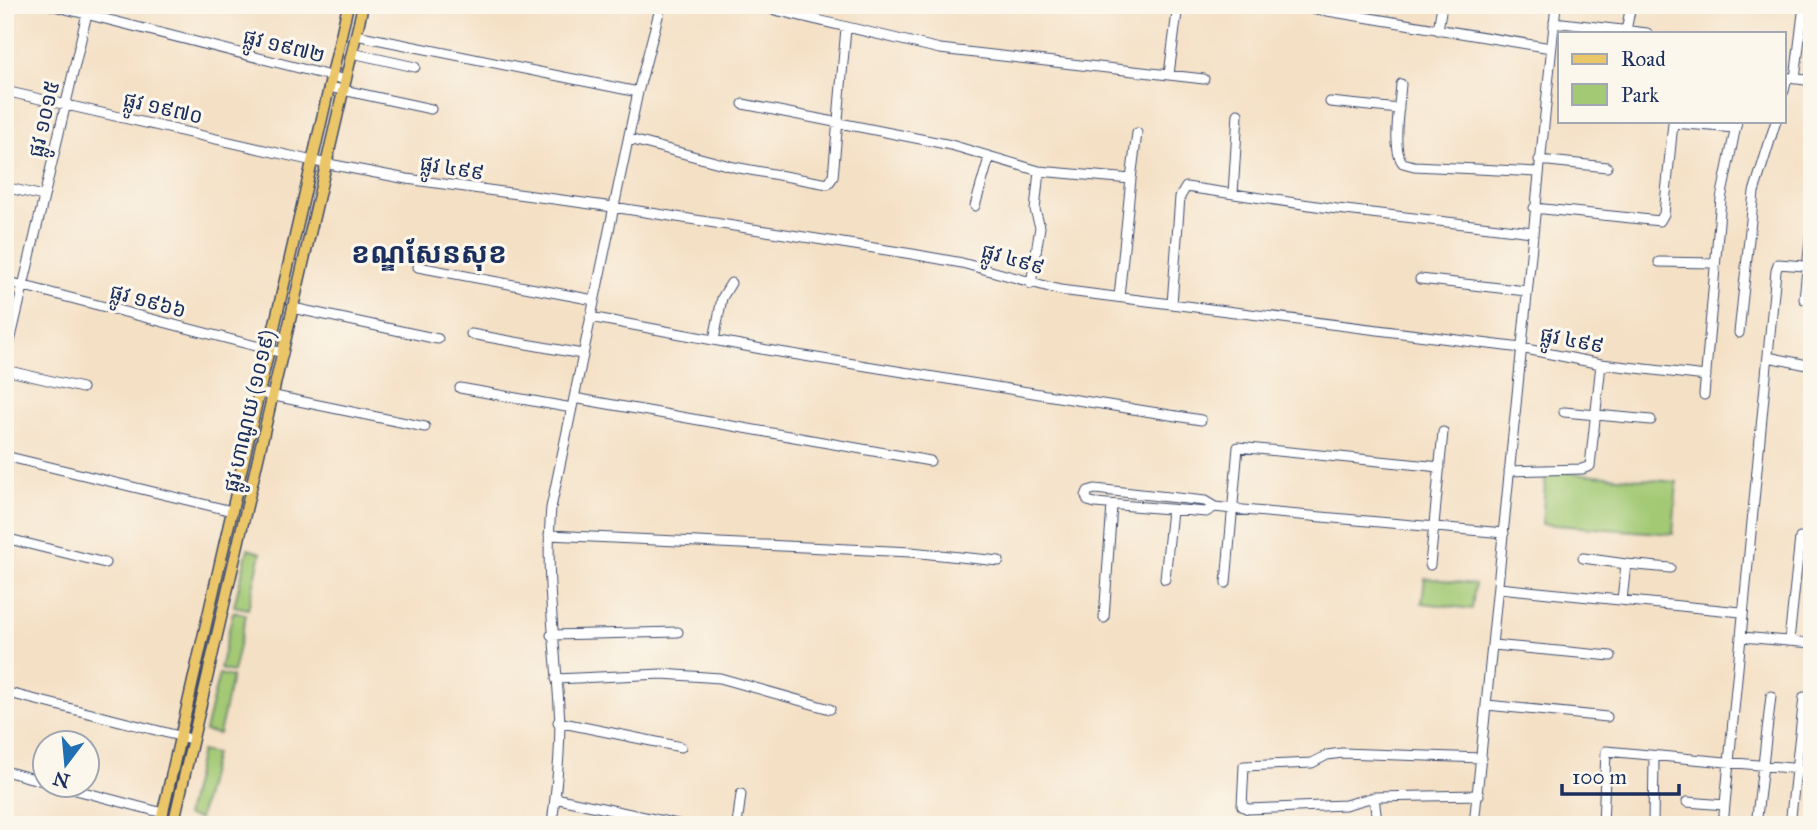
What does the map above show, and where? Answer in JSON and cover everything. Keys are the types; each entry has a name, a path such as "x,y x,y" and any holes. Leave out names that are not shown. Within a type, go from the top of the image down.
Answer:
{"main road":[{"name":"ផ្លូវ ហាណូយ (១០១៩)","path":"162,819 348,5"},
{"name":"ផ្លូវ ហាណូយ (១០១៩)","path":"173,825 363,5"}],"street":[{"name":"ផ្លូវ ១៩៧២","path":"50,5 88,10 431,109"},
{"path":"552,825 558,722 551,635 551,508 638,92 661,5"},
{"path":"754,5 940,49 1204,79"},
{"path":"1169,74 1178,5"},
{"path":"1290,5 1551,48"},
{"path":"1438,30 1442,5"},
{"path":"1474,825 1556,5"},
{"path":"1626,30 1631,5"},
{"path":"1804,5 1807,26 1789,78 1812,81"},
{"name":"ផ្លូវ ១០១៥","path":"5,363 88,10"},
{"path":"1554,22 1640,32"},
{"path":"629,139 734,167 828,184 833,177 846,28"},
{"path":"356,35 638,92"},
{"path":"352,53 415,67"},
{"path":"1401,84 1398,154 1403,163 1414,166 1538,172"},
{"name":"ផ្លូវ ១៩៧០","path":"5,91 313,161"},
{"path":"1330,102 1399,109"},
{"path":"743,104 951,145 1039,171 1131,179"},
{"path":"1233,194 1238,114"},
{"path":"1739,333 1754,192 1776,122"},
{"path":"1534,208 1660,221 1664,215 1674,123 1736,125 1721,199 1713,263 1704,395"},
{"path":"1119,297 1137,133"},
{"path":"975,206 989,158"},
{"path":"1539,160 1607,167"},
{"name":"ផ្លូវ ៤៩៩","path":"313,161 486,191 613,207 962,263 1031,284 1521,348 1601,364 1706,376"},
{"path":"1031,284 1040,227 1035,210 1039,171"},
{"path":"5,187 43,196"},
{"path":"1172,304 1180,197 1185,187 1532,232"},
{"path":"1804,299 1807,275 1805,266 1812,220"},
{"path":"1659,262 1713,263"},
{"path":"1723,825 1742,637 1741,612 1778,264 1805,266"},
{"path":"418,267 594,300"},
{"path":"1420,279 1526,291"},
{"name":"ផ្លូវ ១៩៦៦","path":"5,281 282,353"},
{"path":"714,340 722,298 731,283"},
{"path":"293,308 438,339"},
{"path":"590,317 1201,420"},
{"path":"471,334 582,354"},
{"path":"1768,357 1812,366"},
{"path":"1509,471 1582,470 1590,466 1601,364"},
{"path":"5,370 82,388"},
{"path":"460,388 572,408"},
{"path":"260,393 425,427"},
{"path":"574,398 930,461"},
{"path":"1564,412 1651,420"},
{"path":"1430,565 1443,432"},
{"path":"1226,583 1238,447 1440,467"},
{"path":"5,456 232,511"},
{"path":"1215,507 1206,512 1112,505 1088,501 1086,496 1088,491 1095,489 1205,501 1215,507 1232,509 1504,533"},
{"path":"1104,618 1112,505"},
{"path":"1165,579 1172,510"},
{"path":"549,535 897,551 999,561"},
{"path":"5,538 105,563"},
{"path":"1789,641 1800,538"},
{"path":"1583,558 1670,568"},
{"path":"1622,600 1626,564"},
{"path":"1499,588 1741,612"},
{"path":"551,635 678,632"},
{"path":"1742,637 1812,643"},
{"path":"1493,645 1611,656"},
{"path":"556,679 662,674 720,678 830,709"},
{"path":"5,692 180,738 193,739"},
{"path":"1756,825 1771,696"},
{"path":"1790,825 1804,697"},
{"path":"1487,705 1606,717"},
{"path":"558,722 681,747"},
{"path":"1603,825 1606,751 1812,770"},
{"path":"1479,795 1374,797 1345,805 1248,809 1242,806 1244,766 1312,762 1327,755 1342,753 1482,758"},
{"path":"1653,825 1654,757"},
{"path":"5,771 32,778"},
{"path":"737,825 741,794"},
{"path":"1374,797 1377,822 1391,825"},
{"path":"95,798 162,819"},
{"path":"555,798 682,825"},
{"path":"1687,802 1725,805"}],"green space":[{"path":"1546,471 1677,482 1673,534 1542,524"},
{"path":"248,549 261,553 248,609 234,606"},
{"path":"1425,578 1475,584 1472,609 1422,603"},
{"path":"233,612 246,615 233,672 220,669"},
{"path":"219,674 232,677 219,734 205,731"},
{"path":"201,751 215,754 199,819 186,816"}],"district":[{"name":"ខណ្ឌសែនសុខ","path":"429,253"}]}
